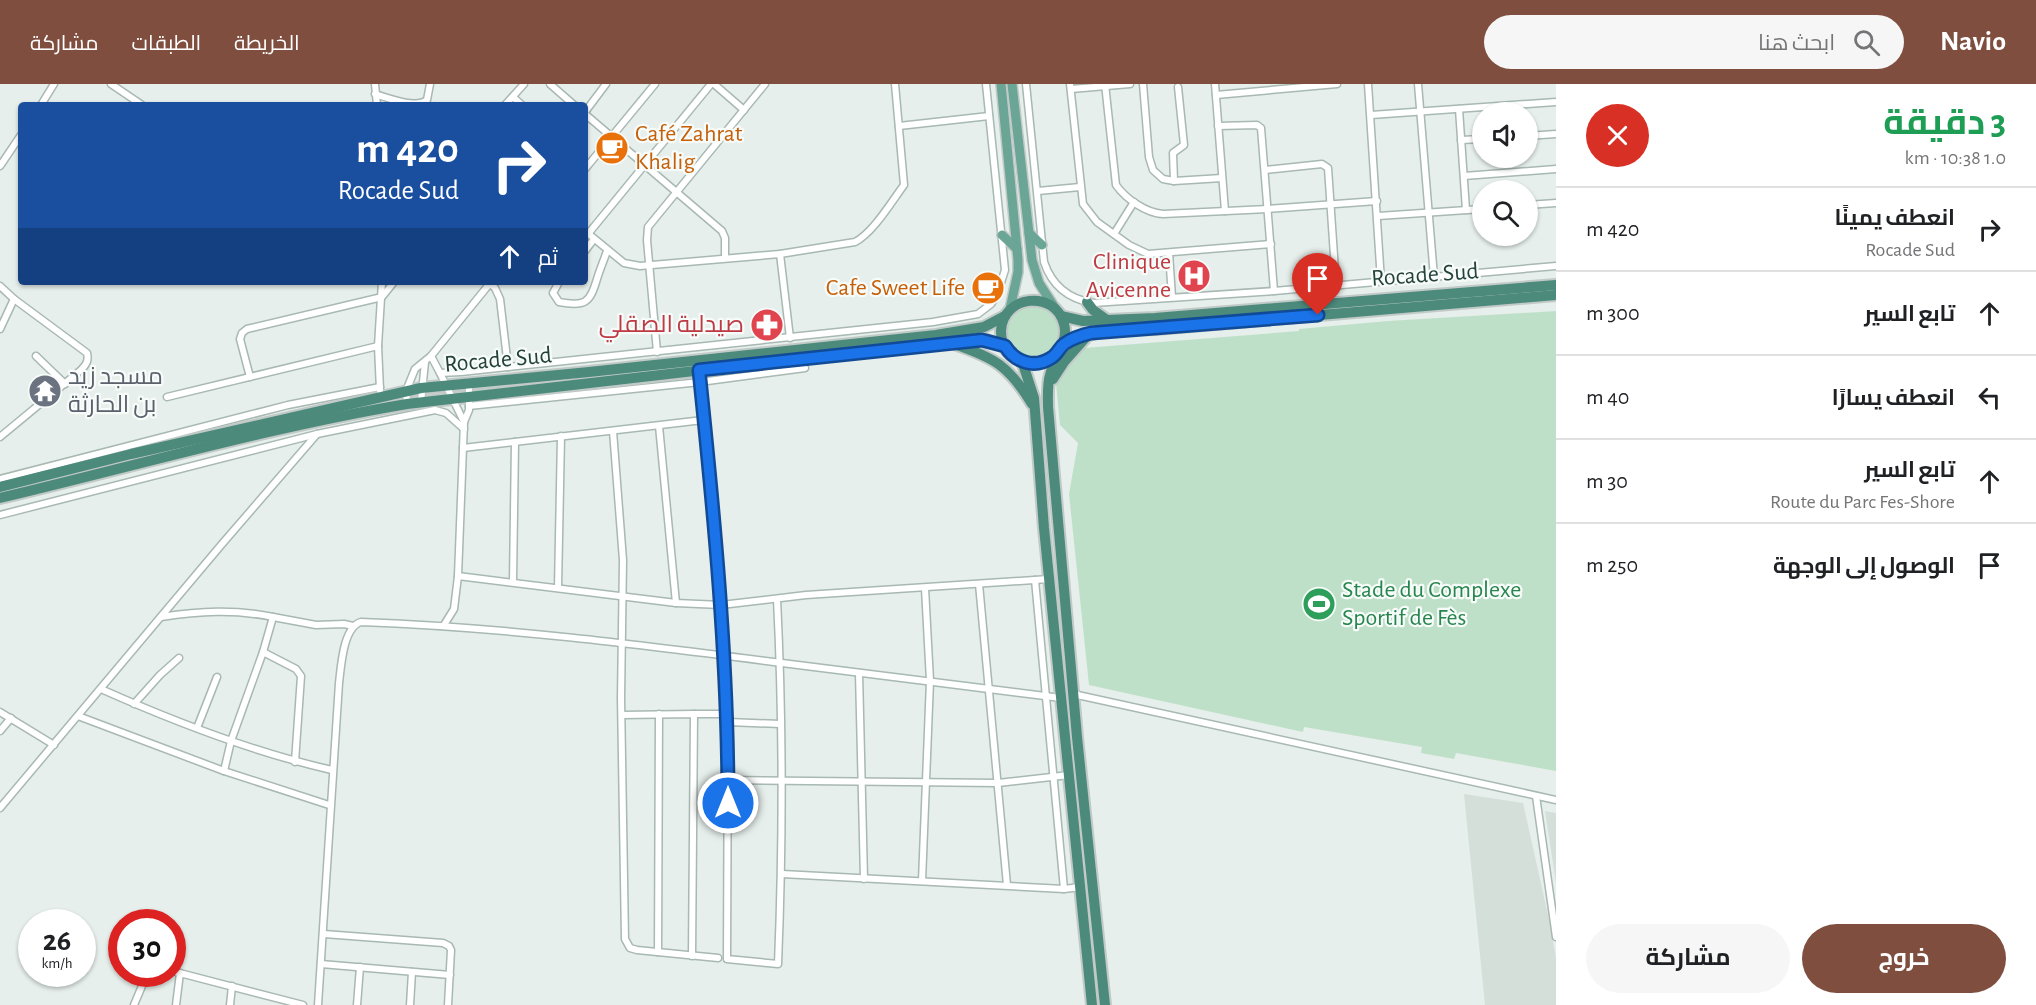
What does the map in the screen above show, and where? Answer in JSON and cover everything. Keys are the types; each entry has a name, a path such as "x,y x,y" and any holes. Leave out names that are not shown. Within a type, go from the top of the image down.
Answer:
{"highway":[{"name":"Rocade Sud","path":"1058,312 1083,321 1155,318 1556,285"},
{"name":"Rocade Sud","path":"1060,349 1091,333 1556,295"},
{"path":"1060,349 1045,362 1037,364 1022,362 1009,353 1001,334 1008,313 1018,303 1037,300 1047,303 1058,312 1065,325 1060,349 1050,372 1048,392 1073,694 1105,1005"},
{"path":"1086,302 1107,320"},
{"name":"Rocade Sud","path":"0,498 340,417 381,398 421,388 958,332 984,327 1008,313"},
{"path":"1048,392 1058,370 1091,333"},
{"name":"Rocade Sud","path":"0,487 370,399 381,398 407,404 452,398 469,401 699,376 948,342 987,340 1005,346"},
{"path":"948,342 982,354 1008,370 1019,382 1035,410"},
{"path":"1022,362 1031,388 1035,410 1049,579 1092,1005"}],"main road":[{"path":"1001,84 1018,272 1008,313"},
{"path":"1012,84 1034,272 1058,312"},
{"path":"1029,232 1042,245"},
{"path":"1002,235 1017,249"}],"street":[{"path":"42,102 54,84"},
{"path":"111,84 138,102"},
{"path":"424,102 427,100 430,84"},
{"path":"509,102 524,84"},
{"path":"549,84 570,102"},
{"path":"588,166 655,84"},
{"path":"588,230 713,84 744,110"},
{"path":"657,352 646,240 648,227 765,84"},
{"path":"588,234 608,251 631,265 780,254 849,244 861,239 904,185 895,84"},
{"path":"440,374 790,338 954,319 978,314 991,304 997,295 1005,270 986,84"},
{"path":"1026,84 1044,262 1053,282 1071,297 1086,302 1275,291 1556,266"},
{"path":"1130,84 1070,87 1080,187 1086,209 1097,222 1141,252 1156,254 1271,244"},
{"path":"1143,84 1151,165 1157,175 1174,181 1222,178"},
{"path":"1215,84 1225,211"},
{"path":"1216,95 1337,84"},
{"path":"1368,84 1382,281"},
{"path":"1418,84 1434,277"},
{"path":"372,85 376,102"},
{"path":"588,108 603,85"},
{"path":"1105,85 1115,180 1118,189 1134,202 1156,214 1377,201"},
{"path":"1174,181 1173,153 1184,145 1178,87"},
{"path":"375,94 397,102"},
{"path":"513,97 519,102"},
{"path":"1371,115 1556,102"},
{"path":"1459,109 1466,210"},
{"path":"588,116 722,231 725,238 725,258"},
{"path":"898,126 989,116"},
{"path":"1218,126 1260,126 1275,291"},
{"path":"1538,135 1556,134"},
{"path":"0,166 18,139"},
{"path":"1461,140 1472,139"},
{"path":"1265,170 1325,165 1328,168 1336,285"},
{"path":"1464,176 1556,169"},
{"path":"1038,190 1080,187"},
{"path":"1114,234 1134,202"},
{"path":"1538,204 1556,203"},
{"path":"1378,216 1472,210"},
{"path":"588,247 594,239"},
{"path":"557,285 553,293 559,302 582,303 589,300 608,251"},
{"path":"1169,253 1172,297"},
{"path":"780,254 790,338"},
{"path":"0,479 288,405 381,398 378,346 382,285"},
{"path":"249,377 240,339 242,333 247,329 382,297 392,285"},
{"path":"407,404 406,391 415,369 428,359 488,285"},
{"path":"492,285 500,299 508,367"},
{"path":"0,286 87,353 88,358 86,364 65,384 0,437"},
{"path":"0,329 14,299"},
{"path":"954,319 958,332"},
{"path":"921,323 923,336"},
{"path":"167,397 378,346"},
{"path":"36,356 65,384"},
{"path":"428,359 447,385 464,426"},
{"path":"421,402 421,388 428,359"},
{"path":"777,599 782,780 782,874 778,964 727,959 728,714 725,655 699,376 805,368"},
{"path":"444,625 454,609 458,576 464,426 469,401 469,384"},
{"path":"0,515 316,434 435,410 446,413 464,426"},
{"path":"338,430 340,417"},
{"path":"463,448 704,420"},
{"path":"659,426 676,603"},
{"path":"613,431 623,560 622,715 625,939 627,946 633,950 718,958"},
{"path":"0,808 316,434"},
{"path":"558,588 561,436"},
{"path":"513,582 515,442"},
{"path":"458,576 676,603 720,605 807,595 1049,579"},
{"path":"1035,580 1064,889"},
{"path":"979,584 1007,885"},
{"path":"922,881 930,681 925,588"},
{"path":"161,617 221,610 316,625 353,626"},
{"path":"224,771 231,741 273,618"},
{"path":"318,1005 324,934 329,805 339,683 348,634 353,626 361,622 444,625 622,643 1061,698"},
{"path":"263,652 296,669 301,676 295,762"},
{"path":"134,704 164,670 179,658"},
{"path":"859,672 864,879"},
{"path":"197,728 217,677"},
{"path":"101,689 231,741 295,762 332,770"},
{"path":"1073,694 1556,800"},
{"path":"0,712 54,745"},
{"path":"658,952 659,714"},
{"path":"692,956 694,714"},
{"path":"622,715 728,714"},
{"path":"78,716 224,771 329,805"},
{"path":"0,731 11,718"},
{"path":"728,722 780,724"},
{"path":"728,780 998,783 1069,775"},
{"path":"1536,796 1556,937"},
{"path":"782,874 1064,889 1080,887"},
{"path":"324,934 443,943 449,946 451,950 448,1005"},
{"path":"321,964 450,975"},
{"path":"357,1005 360,967"},
{"path":"410,1005 412,972"},
{"path":"186,974 232,986 284,1003 303,1005"},
{"path":"230,1005 232,986"},
{"path":"134,1005 142,987"},
{"path":"176,987 176,1005"}],"shaded area":[{"path":"1464,794 1523,803 1556,958 1556,1005 1485,1005"},
{"path":"1545,811 1556,813 1556,883"}],"green space":[{"path":"1028,305 1038,305 1048,309 1056,317 1060,332 1056,347 1048,355 1038,359 1028,359 1018,355 1010,347 1006,337 1006,327 1010,317 1018,309"},
{"name":"Stade du Complexe Sportif de Fès","path":"1556,311 1556,771 1456,753 1454,759 1421,753 1422,747 1304,727 1303,732 1089,685 1069,494 1078,443 1060,425 1056,383 1084,348 1299,331 1299,329 1388,321"}],"place":[{"name":"Café Zahrat Khalig","path":"612,148"},
{"name":"Clinique Avicenne","path":"1194,276"},
{"name":"Cafe Sweet Life","path":"988,288"},
{"name":"صيدلية الصقلي","path":"767,325"},
{"name":"مسجد زيد بن الحارثة","path":"45,391"},
{"name":"Stade du Complexe Sportif de Fès","path":"1319,604"}],"route":[{"path":"728,803 728,714 725,655 699,370 982,340 1005,346 1009,353 1022,362 1037,364 1052,358 1063,345 1091,333 1318,315"}]}
